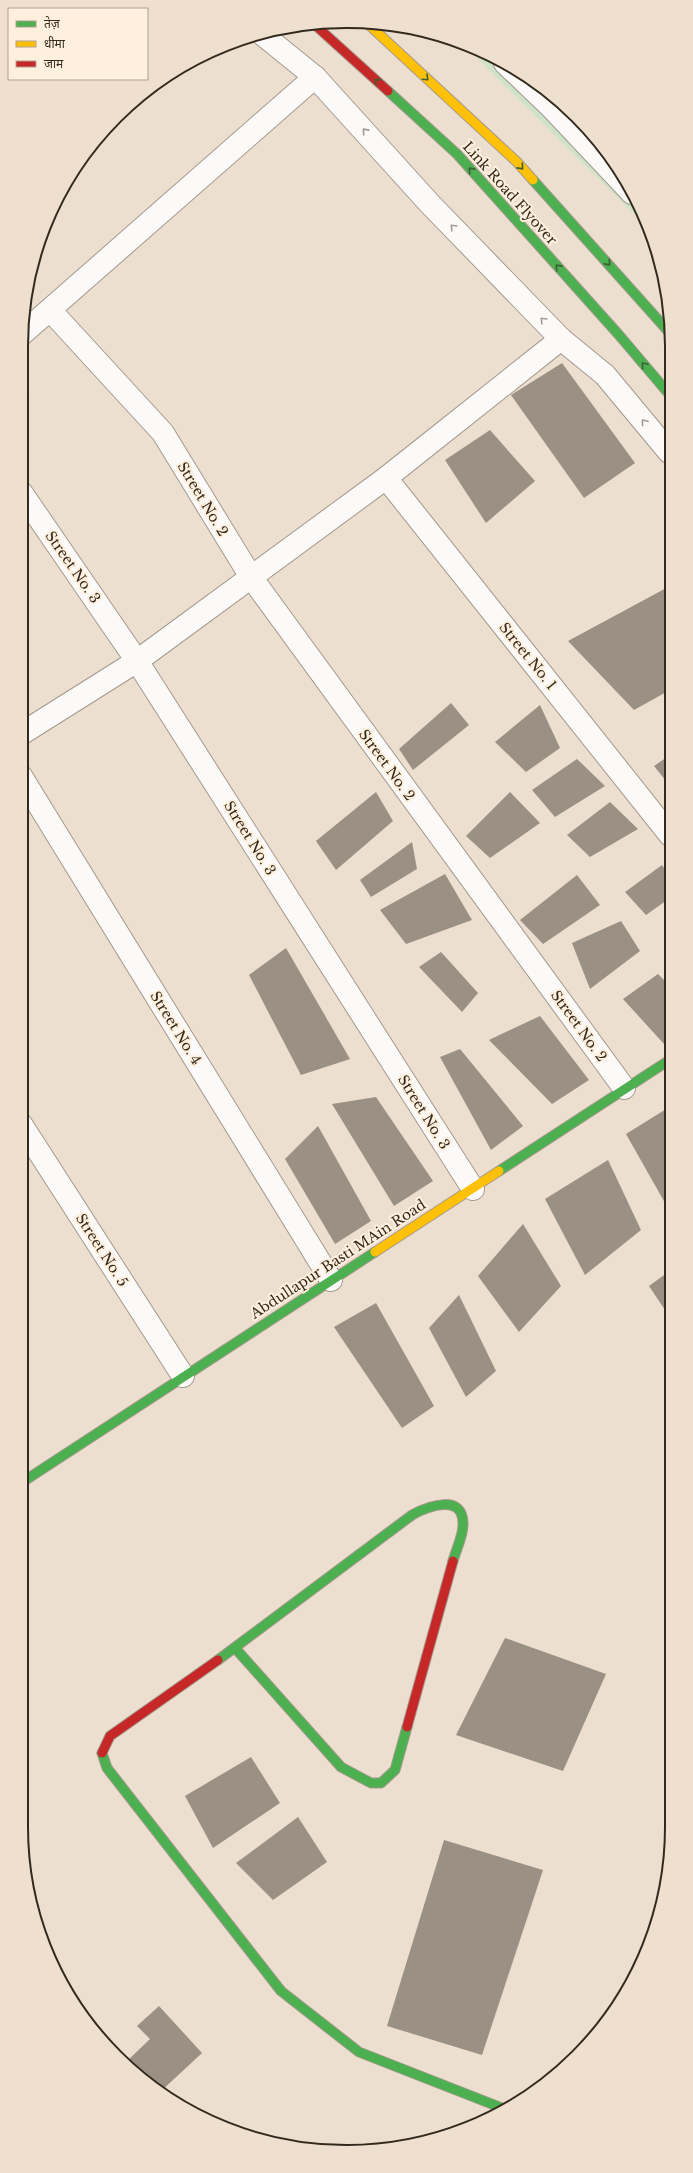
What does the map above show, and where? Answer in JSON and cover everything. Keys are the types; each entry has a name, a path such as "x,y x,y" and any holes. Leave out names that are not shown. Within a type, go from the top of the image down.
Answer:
{"street":[{"name":"Link Road Flyover","path":"320,30 457,154 619,335 665,389"},
{"name":"Link Road Flyover","path":"374,30 517,162 664,326"},
{"path":"267,38 315,77 430,204 562,339 605,375 665,446"},
{"path":"29,328 315,77"},
{"path":"530,87 612,172"},
{"name":"Street No. 2","path":"50,310 163,433 251,577 624,1088"},
{"path":"28,730 138,661 386,478 562,339"},
{"name":"Street No. 1","path":"386,478 665,829"},
{"name":"Street No. 3","path":"28,502 138,661 473,1189"},
{"name":"Street No. 4","path":"28,787 331,1280"},
{"name":"Abdullapur Basti MAin Road","path":"28,1478 473,1189 624,1088 665,1063"},
{"name":"Street No. 5","path":"28,1135 183,1376"},
{"path":"235,1648 341,1767 371,1783 381,1783 396,1770 463,1525 462,1516 457,1509 439,1503 428,1506 406,1520 235,1648 110,1736 102,1752 107,1768 281,1991 359,2052 498,2106"}],"green space":[{"path":"474,55 506,71 523,82 557,107 572,121 586,136 611,170 622,187 637,217"}],"building":[{"path":"562,363 635,463 584,498 511,395"},
{"path":"490,430 535,481 486,523 445,460"},
{"path":"665,589 665,693 634,710 568,641"},
{"path":"451,703 469,725 413,770 399,749"},
{"path":"540,705 560,748 526,772 495,742"},
{"path":"665,758 665,780 654,766"},
{"path":"577,759 605,786 555,817 532,790"},
{"path":"376,792 393,821 336,870 316,841"},
{"path":"510,792 540,823 490,858 466,836"},
{"path":"610,802 638,829 590,857 567,835"},
{"path":"412,842 417,869 371,897 360,880"},
{"path":"662,865 665,869 665,902 646,915 625,892"},
{"path":"445,874 472,920 406,944 380,910"},
{"path":"577,875 600,905 543,944 520,920"},
{"path":"621,921 640,951 590,989 572,943"},
{"path":"286,948 350,1059 301,1075 249,975"},
{"path":"441,952 478,993 462,1012 419,967"},
{"path":"658,974 665,981 664,1044 623,999"},
{"path":"540,1016 589,1080 552,1104 489,1040"},
{"path":"460,1049 523,1126 491,1150 440,1057"},
{"path":"376,1097 433,1181 394,1206 332,1104"},
{"path":"665,1110 665,1203 626,1134"},
{"path":"318,1126 371,1221 335,1244 285,1159"},
{"path":"608,1160 641,1230 585,1275 545,1199"},
{"path":"523,1224 561,1286 519,1332 478,1276"},
{"path":"665,1274 665,1310 649,1286"},
{"path":"459,1295 496,1371 466,1397 429,1328"},
{"path":"376,1303 434,1406 402,1428 334,1327"},
{"path":"505,1638 606,1674 563,1771 456,1735"},
{"path":"251,1757 280,1803 213,1848 185,1796"},
{"path":"298,1817 327,1862 273,1900 236,1863"},
{"path":"444,1840 543,1870 482,2055 387,2026"},
{"path":"159,2006 202,2053 165,2087 129,2059 150,2039 137,2026"}],"traffic: fast":[{"path":"388,91 457,154 619,335 665,389"},
{"path":"533,180 664,326"},
{"path":"499,1171 665,1063"},
{"path":"28,1478 375,1252"},
{"path":"218,1660 412,1515 427,1508 452,1505 458,1509 462,1515 463,1529 453,1561"},
{"path":"235,1648 341,1767 371,1783 381,1783 395,1770 407,1727"},
{"path":"102,1753 107,1768 281,1991 359,2052 498,2106"}],"traffic: slow":[{"path":"374,30 517,162 533,180"},
{"path":"375,1252 499,1171"}],"traffic: jam":[{"path":"320,30 388,91"},
{"path":"407,1727 453,1561"},
{"path":"102,1753 110,1736 218,1660"}]}
